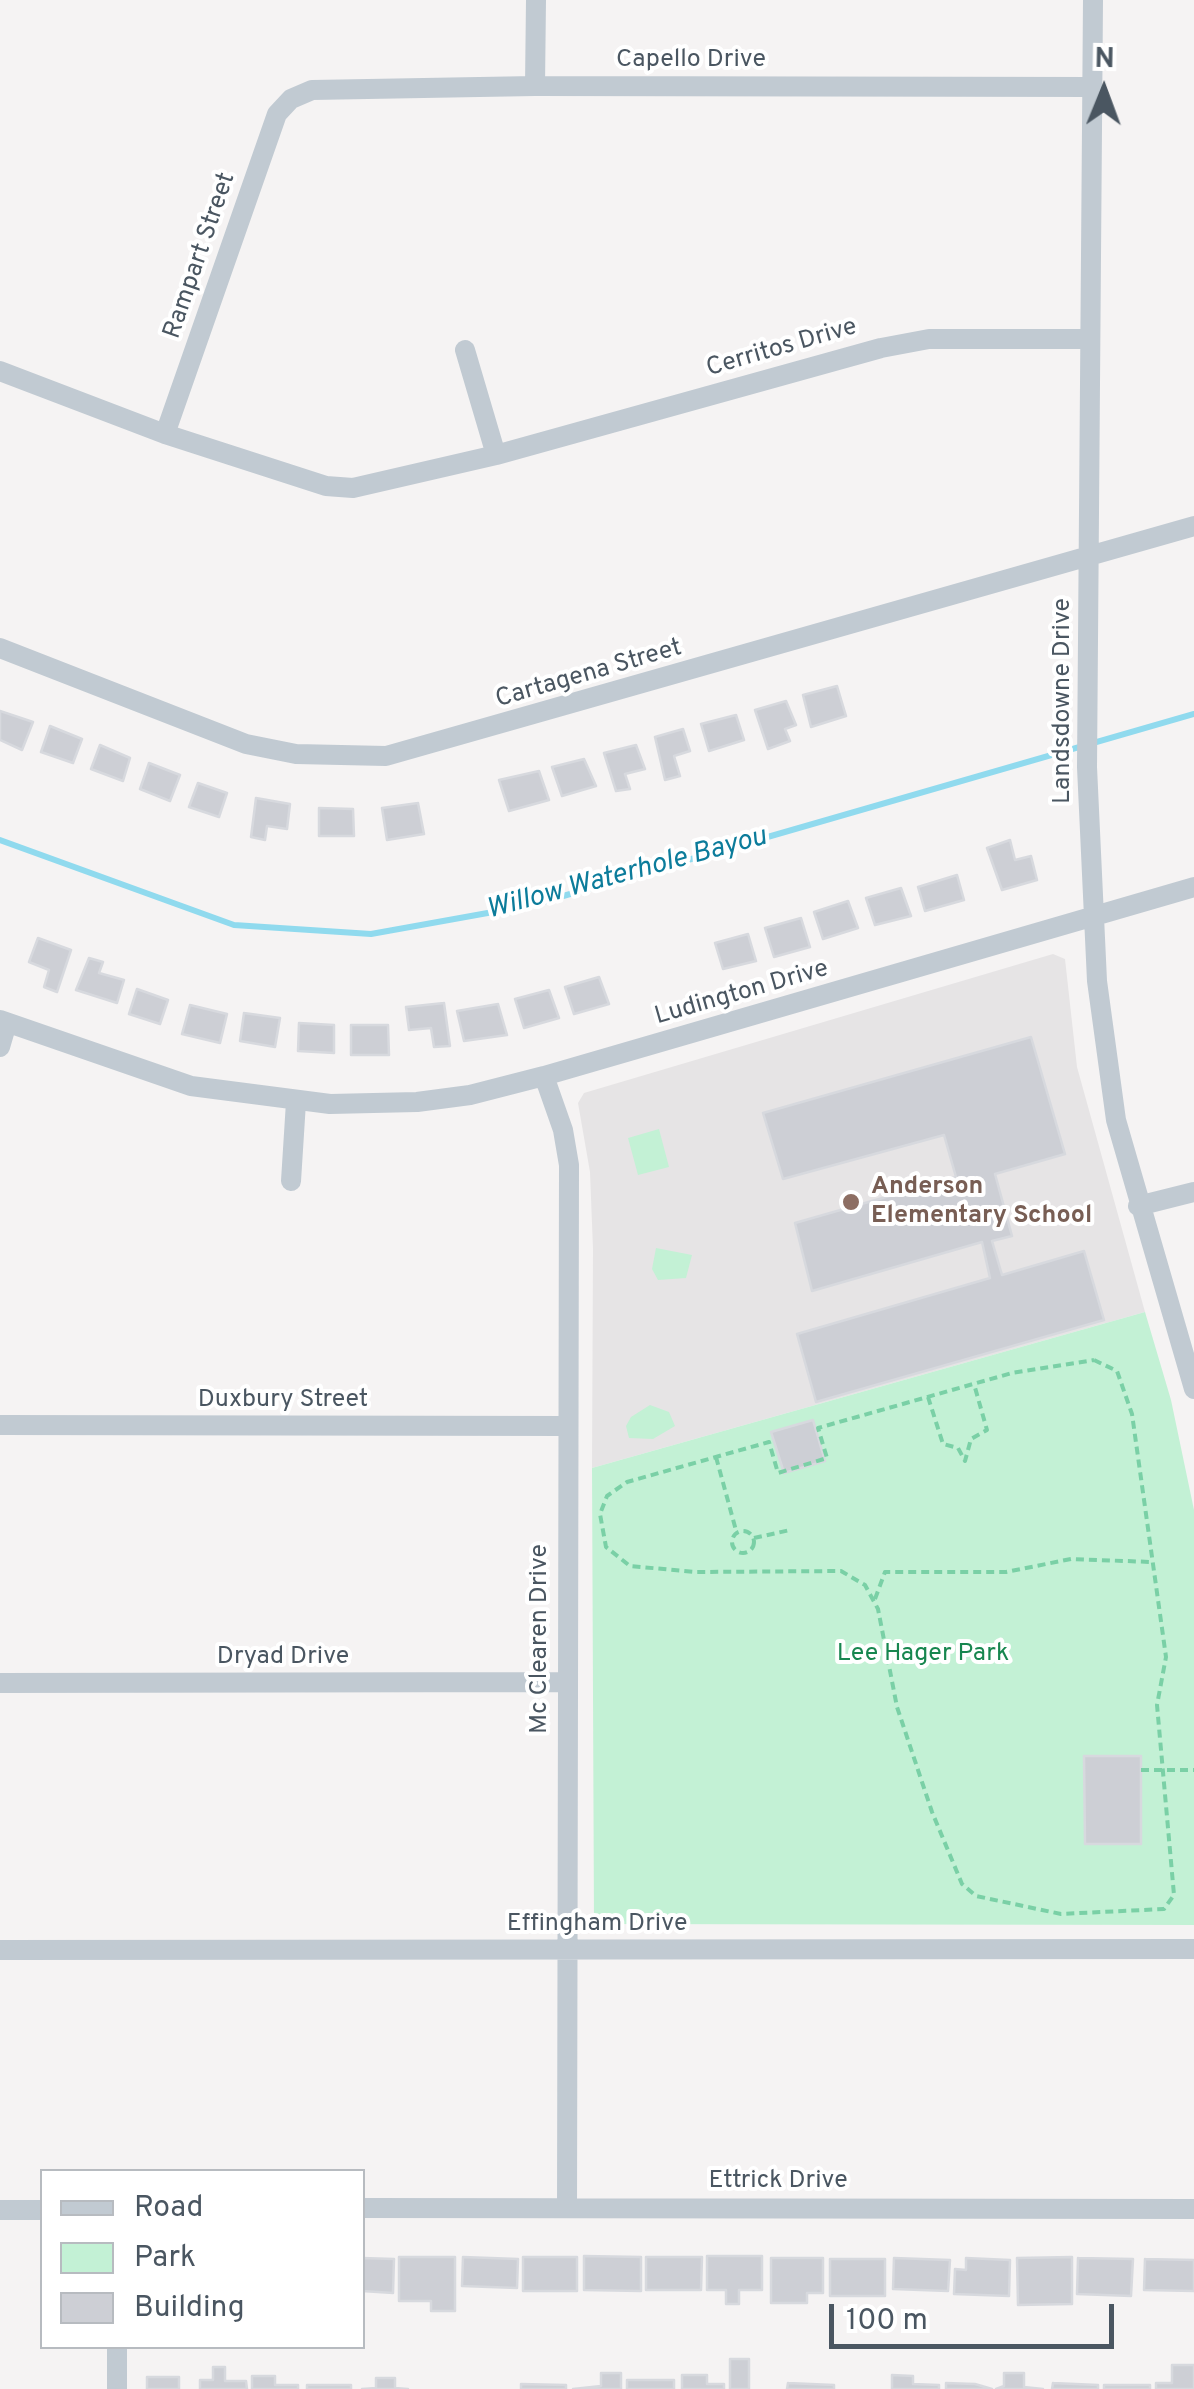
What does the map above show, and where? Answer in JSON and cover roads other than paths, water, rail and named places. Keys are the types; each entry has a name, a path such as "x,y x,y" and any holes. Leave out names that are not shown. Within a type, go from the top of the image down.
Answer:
{"street":[{"path":"535,86 536,0"},
{"name":"Landsdowne Drive","path":"1094,0 1087,767 1093,916 1107,1075 1138,1206 1194,1390"},
{"name":"Capello Drive","path":"291,99 334,87 1093,87"},
{"name":"Rampart Street","path":"165,434 277,114 291,99"},
{"name":"Cerritos Drive","path":"0,371 165,434 326,486 353,488 496,454 881,348 928,339 1088,339"},
{"path":"465,350 496,454"},
{"name":"Cartagena Street","path":"0,648 246,744 296,754 386,756 1194,526"},
{"name":"Ludington Drive","path":"4,1022 191,1086 296,1102 417,1102 470,1095 544,1076 1194,888"},
{"path":"0,1048 4,1022"},
{"name":"Mc Clearen Drive","path":"544,1076 563,1130 569,1165 568,2206"},
{"path":"291,1181 296,1102"},
{"path":"1138,1206 1194,1192"},
{"name":"Duxbury Street","path":"0,1425 567,1426"},
{"name":"Dryad Drive","path":"0,1683 566,1682"},
{"name":"Effingham Drive","path":"0,1950 1194,1950"},
{"name":"Ettrick Drive","path":"365,2208 1194,2209"},
{"path":"0,2210 40,2210"},
{"path":"117,2349 117,2389"}],"waterway":[{"name":"Willow Waterhole Bayou","path":"0,840 234,925 371,934 532,905 1194,714"}],"place":[{"name":"Anderson Elementary School","path":"851,1202"}],"park label":[{"name":"Lee Hager Park","path":"923,1655"}]}
